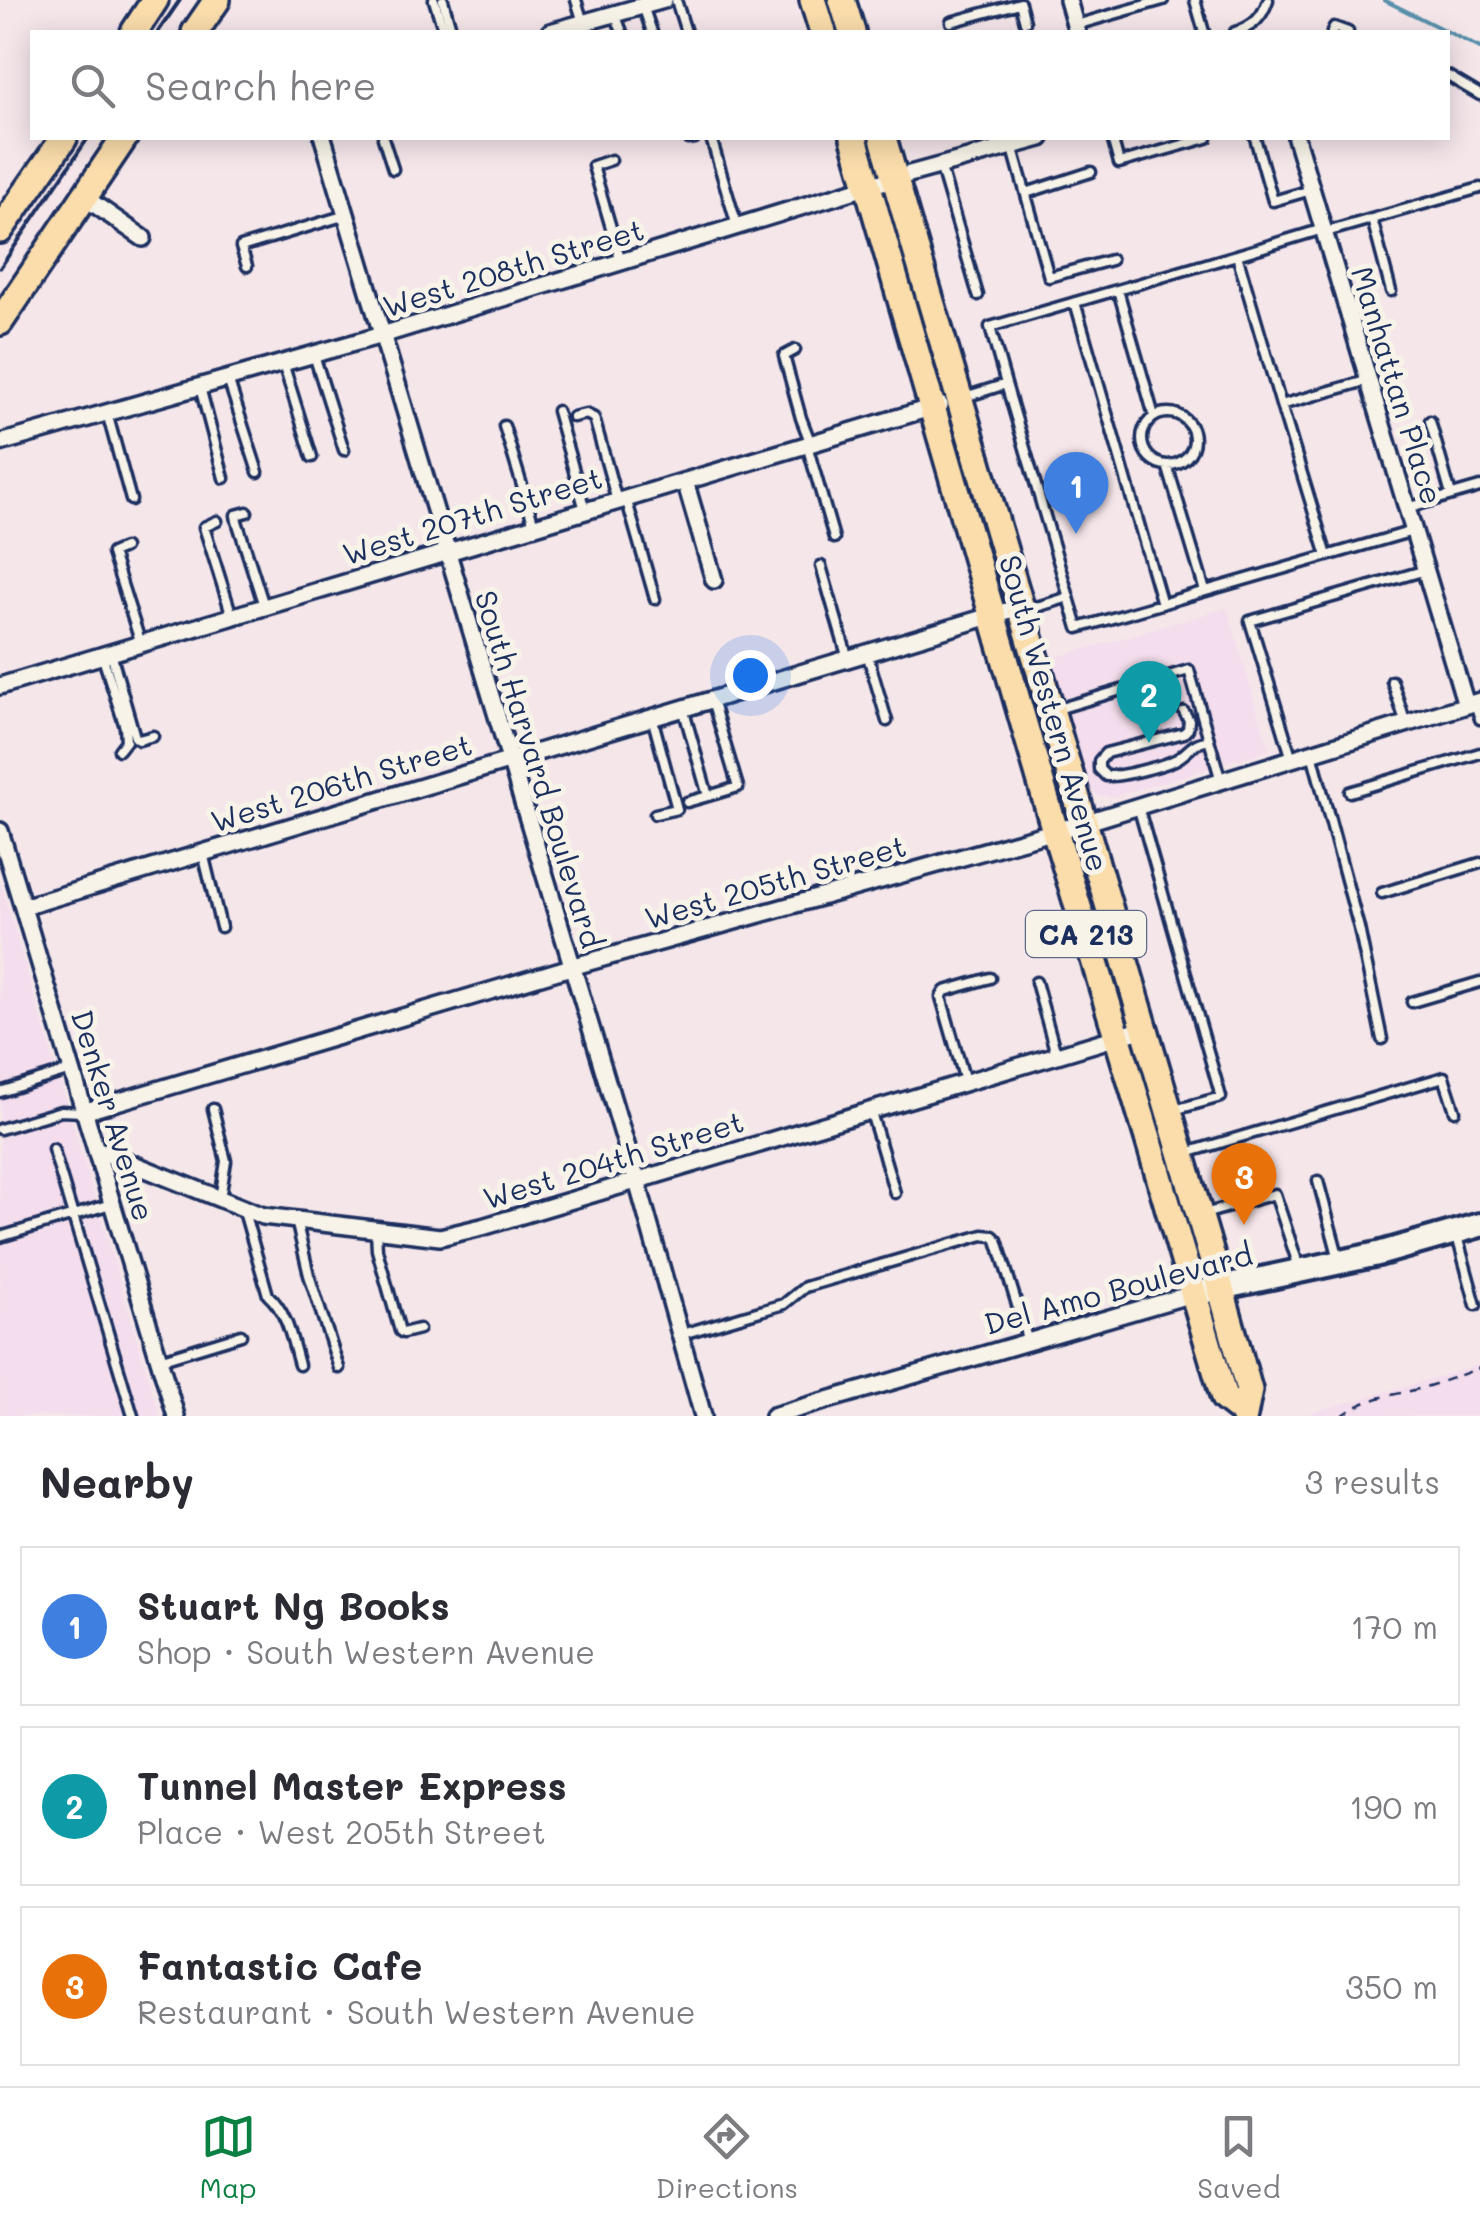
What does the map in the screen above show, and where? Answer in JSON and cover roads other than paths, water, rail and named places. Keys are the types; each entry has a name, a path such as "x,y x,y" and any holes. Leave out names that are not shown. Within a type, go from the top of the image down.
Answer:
{"main road":[{"path":"135,30 156,0"},
{"path":"201,30 217,0"},
{"path":"813,0 821,30"},
{"path":"842,0 851,30"},
{"path":"0,230 63,140"},
{"path":"0,322 123,140"},
{"name":"South Western Avenue","path":"855,140 1192,1294 1224,1398 1239,1415 1249,1390 884,140"},
{"name":"Del Amo Boulevard","path":"1192,1294 1340,1262 1480,1224"}],"street":[{"path":"585,28 615,14 664,0"},
{"path":"1068,0 1076,29"},
{"name":"South Harvard Boulevard","path":"324,140 637,1180 704,1416"},
{"name":"West 208th Street","path":"0,444 382,336 868,186 1032,140"},
{"name":"Manhattan Place","path":"1297,140 1426,570 1475,707"},
{"path":"84,197 143,238"},
{"name":"West 207th Street","path":"0,686 961,398"},
{"path":"685,481 714,580"},
{"name":"West 206th Street","path":"23,907 1020,607"},
{"name":"West 205th Street","path":"84,1112 1475,707"},
{"name":"Denker Avenue","path":"1,835 176,1416"},
{"name":"West 204th Street","path":"96,1149 263,1216 440,1237 1144,1029"},
{"name":"Del Amo Boulevard","path":"773,1416 1192,1294"}],"lane":[{"path":"434,0 443,30"},
{"path":"443,0 451,30"},
{"path":"576,0 585,28"},
{"path":"676,0 685,30"},
{"path":"1076,29 1164,0"},
{"path":"1203,30 1195,2 1208,0"},
{"path":"1244,30 1258,20 1268,0"},
{"path":"951,22 1020,3 1025,22"},
{"path":"643,6 651,30"},
{"path":"615,14 621,30"},
{"path":"1450,77 1480,95"},
{"path":"384,140 393,169"},
{"path":"712,140 737,226"},
{"path":"1113,140 1119,163 1180,141"},
{"path":"1256,140 1273,201 1311,190"},
{"path":"1012,145 1049,277 1111,260"},
{"path":"611,160 593,166 621,262"},
{"path":"940,166 978,295"},
{"path":"1026,193 1091,172"},
{"path":"1414,530 1078,628 990,327 1480,188"},
{"path":"247,266 241,247 346,216"},
{"path":"1372,219 1391,291"},
{"path":"1237,255 1326,556"},
{"path":"1118,290 1154,416"},
{"path":"1075,302 1162,604"},
{"path":"795,350 784,356 834,538"},
{"path":"314,355 344,450"},
{"path":"283,364 312,457"},
{"path":"228,379 258,472"},
{"path":"1281,405 1369,380"},
{"path":"961,398 1006,384"},
{"path":"200,387 224,478"},
{"path":"557,411 586,510"},
{"path":"107,413 131,500"},
{"path":"573,417 586,414 594,418 654,598"},
{"path":"1176,414 1193,430 1189,455 1183,460 1166,465 1150,458 1141,443 1145,425 1154,416 1176,414"},
{"path":"1430,421 1451,495"},
{"path":"504,426 534,526"},
{"path":"1118,451 1141,443"},
{"path":"1166,465 1204,591"},
{"path":"1407,508 1480,486"},
{"path":"247,512 236,515 237,521 264,606"},
{"path":"217,521 204,526 232,616"},
{"path":"124,548 112,552 141,644"},
{"path":"821,566 848,658"},
{"path":"1292,759 1250,621 1426,570"},
{"path":"1020,607 1040,606 1068,597"},
{"path":"867,653 887,721"},
{"path":"106,654 135,737 138,740 153,736"},
{"path":"106,654 126,740 119,750"},
{"path":"1050,711 1188,670 1221,781"},
{"path":"1392,681 1406,724"},
{"path":"687,802 738,787 712,700"},
{"path":"683,708 708,796"},
{"path":"1184,712 1189,720 1188,730 1106,753 1099,761 1099,769 1106,776 1118,777 1178,759 1192,744 1209,740"},
{"path":"652,718 678,809 655,814"},
{"path":"1312,753 1359,928 1382,1039"},
{"path":"1350,792 1480,753"},
{"path":"1138,806 1221,1097 1170,1112"},
{"path":"203,853 221,927"},
{"path":"1382,893 1480,863"},
{"path":"965,1081 941,997 945,991 990,978"},
{"path":"1036,982 1056,1054"},
{"path":"1412,1002 1480,982"},
{"path":"0,1092 71,1070"},
{"path":"1182,1154 1444,1077 1455,1111"},
{"path":"870,1109 896,1193"},
{"path":"214,1110 226,1161 220,1199"},
{"path":"0,1129 61,1112 84,1112"},
{"path":"53,1149 134,1416"},
{"path":"1318,1181 1340,1262"},
{"path":"1199,1216 1275,1194 1300,1271"},
{"path":"0,1238 112,1204"},
{"path":"243,1208 268,1296 284,1317 299,1365"},
{"path":"296,1220 339,1368"},
{"path":"376,1230 400,1331 419,1330"},
{"path":"1456,1231 1476,1304"},
{"path":"679,1335 784,1304 805,1287 984,1235 997,1240 1028,1343"},
{"path":"159,1360 241,1335"}],"waterway":[{"path":"1384,0 1444,30"},
{"path":"1450,33 1480,48"}],"railway":[{"path":"159,30 180,0"},
{"path":"0,268 87,140"}],"place":[{"name":"Stuart Ng Books","path":"1076,534"},
{"name":"Tunnel Master Express","path":"1149,743"},
{"name":"Fantastic Cafe","path":"1244,1225"}]}
